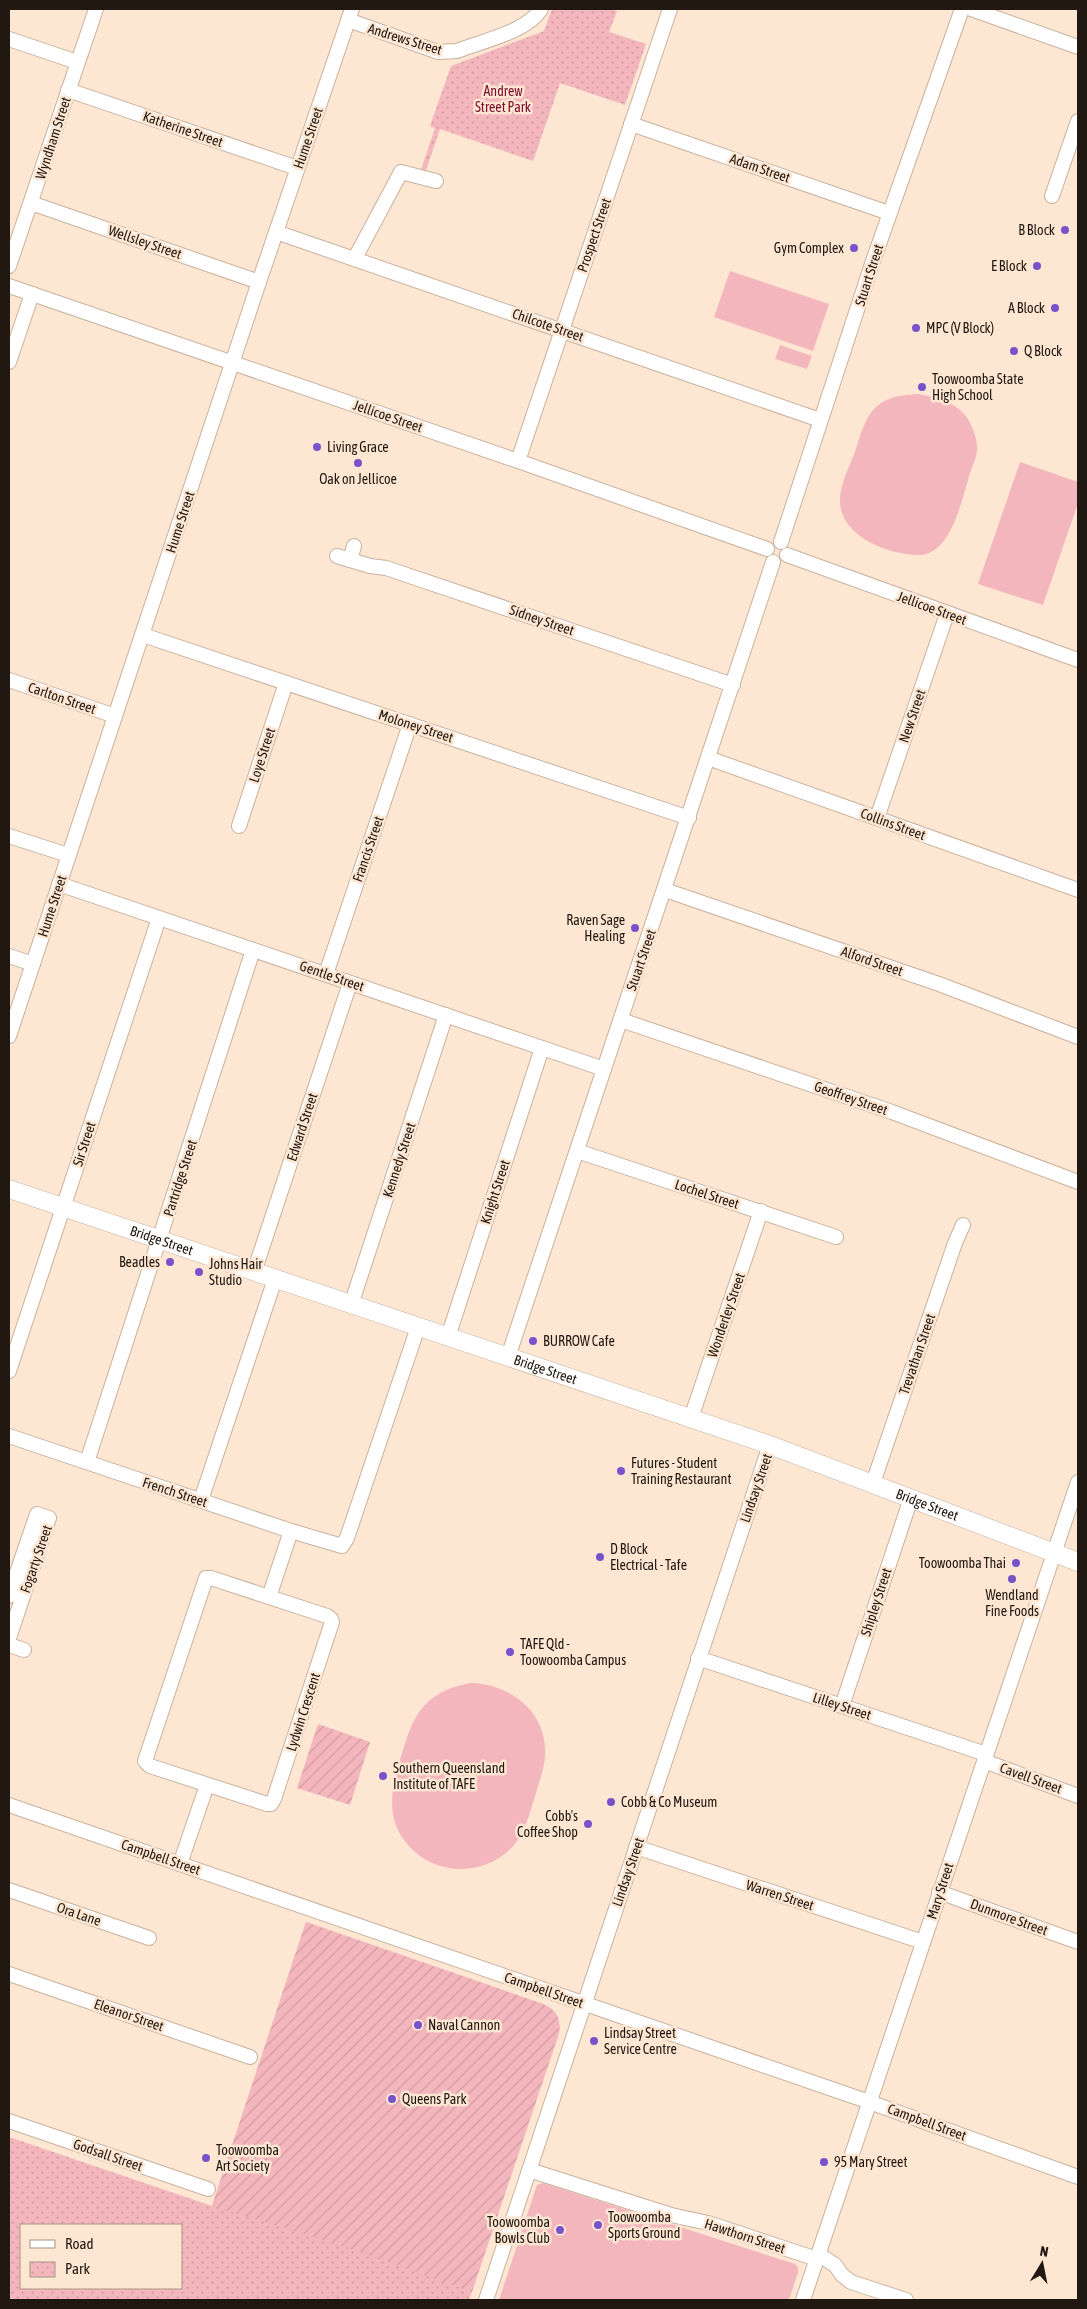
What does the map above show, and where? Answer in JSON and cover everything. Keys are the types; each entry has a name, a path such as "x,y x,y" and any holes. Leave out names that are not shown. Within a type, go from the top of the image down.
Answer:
{"main road":[{"name":"Bridge Street","path":"9,1189 770,1445 1078,1562"}],"street":[{"name":"Wyndham Street","path":"9,266 96,9"},
{"name":"Andrews Street","path":"350,15 438,52 446,52 457,51 521,27 532,20 541,9"},
{"name":"Prospect Street","path":"518,461 670,9"},
{"name":"Stuart Street","path":"780,542 889,213 962,9"},
{"path":"971,9 1078,47"},
{"name":"Hume Street","path":"9,1036 232,362 350,15"},
{"path":"9,38 77,62"},
{"name":"Katherine Street","path":"68,90 297,168"},
{"path":"1052,196 1078,121"},
{"name":"Adam Street","path":"631,124 889,213"},
{"path":"354,258 402,172 436,181"},
{"name":"Wellsley Street","path":"31,203 259,282"},
{"name":"Chilcote Street","path":"276,232 820,420"},
{"name":"Jellicoe Street","path":"9,286 518,461 767,549"},
{"path":"9,362 32,294"},
{"path":"780,542 786,546 787,556 783,561 773,562 768,558 767,549 771,544 780,542"},
{"name":"Sidney Street","path":"354,546 344,558 386,568 733,685"},
{"name":"Jellicoe Street","path":"787,556 1078,660"},
{"name":"Stuart Street","path":"508,1357 773,562"},
{"name":"New Street","path":"877,818 947,614"},
{"name":"Moloney Street","path":"143,635 689,818"},
{"name":"Carlton Street","path":"9,680 115,716"},
{"name":"Loye Street","path":"239,826 286,683"},
{"name":"Francis Street","path":"326,974 410,724"},
{"name":"Collins Street","path":"708,758 877,818 1077,885"},
{"path":"9,836 68,856"},
{"name":"Gentle Street","path":"59,884 604,1069"},
{"name":"Alford Street","path":"665,890 939,984 1078,1037"},
{"name":"Sir Street","path":"9,1371 159,918"},
{"name":"Partridge Street","path":"87,1462 253,950"},
{"path":"9,956 33,964"},
{"name":"Edward Street","path":"254,1272 350,983"},
{"name":"Kennedy Street","path":"352,1305 446,1015"},
{"name":"Geoffrey Street","path":"621,1020 892,1112 1078,1182"},
{"name":"Knight Street","path":"448,1337 542,1048"},
{"name":"Lochel Street","path":"578,1151 836,1237"},
{"name":"Wonderley Street","path":"691,1418 761,1211"},
{"name":"Trevathan Street","path":"873,1484 954,1243 963,1225"},
{"path":"201,1500 275,1279"},
{"name":"French Street","path":"9,1436 291,1531 342,1546 347,1538 418,1327"},
{"name":"Lindsay Street","path":"486,2300 770,1445"},
{"name":"Mary Street","path":"803,2300 1078,1482"},
{"name":"Shipley Street","path":"842,1706 911,1498"},
{"name":"Fogarty Street","path":"9,1596 37,1514 49,1518 9,1638"},
{"path":"269,1597 291,1531"},
{"name":"Lydwin Crescent","path":"206,1578 212,1578 269,1597 329,1616 332,1622 274,1799 267,1804 150,1766 145,1761 203,1582 206,1578"},
{"path":"9,1645 24,1650"},
{"name":"Lilley Street","path":"698,1658 842,1706 985,1758"},
{"name":"Cavell Street","path":"985,1758 1078,1796"},
{"path":"180,1864 207,1785"},
{"name":"Campbell Street","path":"9,1805 869,2102 1078,2177"},
{"name":"Warren Street","path":"636,1847 923,1942"},
{"name":"Ora Lane","path":"9,1890 149,1938"},
{"name":"Dunmore Street","path":"939,1892 1078,1942"},
{"name":"Eleanor Street","path":"9,1974 250,2057"},
{"name":"Godsall Street","path":"9,2121 208,2189"},
{"name":"Hawthorn Street","path":"529,2170 671,2215 708,2223 818,2257 835,2265 842,2275 851,2282 906,2300"}],"green space":[{"name":"Andrew Street Park","path":"552,9 611,9 617,11 609,32 646,44 625,105 560,83 533,161 440,129 426,170 421,170 435,128 430,126 451,66 544,31"},
{"path":"730,271 829,304 813,351 714,317"},
{"path":"780,345 812,356 807,369 775,359"},
{"path":"918,394 943,400 960,410 972,427 977,447 958,514 952,526 939,547 930,553 919,555 894,552 869,542 849,525 843,515 840,503 845,477 864,425 871,413 881,403 890,399 903,395"},
{"path":"1020,462 1078,482 1078,503 1043,605 978,584"},
{"path":"471,1683 485,1684 498,1688 521,1701 531,1711 543,1735 545,1760 522,1834 504,1855 479,1867 466,1869 439,1866 415,1852 404,1841 397,1829 392,1804 395,1777 407,1738 420,1711 440,1693"},
{"path":"318,1724 370,1742 350,1805 297,1788"},
{"name":"Queens Park","path":"306,1922 543,2004 557,2015 559,2023 559,2033 469,2300 9,2300 9,2137 212,2206"},
{"name":"Queens Park","path":"306,1922 543,2004 557,2015 559,2033 472,2292 340,2245 212,2206"},
{"name":"Toowoomba Sports Ground","path":"543,2183 795,2264 798,2267 798,2272 789,2300 499,2300 537,2185"}],"place":[{"name":"B Block","path":"1065,230"},
{"name":"Gym Complex","path":"854,248"},
{"name":"E Block","path":"1037,266"},
{"name":"A Block","path":"1055,308"},
{"name":"MPC (V Block)","path":"916,328"},
{"name":"Q Block","path":"1014,351"},
{"name":"Toowoomba State High School","path":"922,387"},
{"name":"Living Grace","path":"317,447"},
{"name":"Oak on Jellicoe","path":"358,463"},
{"name":"Raven Sage Healing","path":"635,928"},
{"name":"Beadles","path":"170,1262"},
{"name":"Johns Hair Studio","path":"199,1272"},
{"name":"BURROW Cafe","path":"533,1341"},
{"name":"Futures - Student Training Restaurant","path":"621,1471"},
{"name":"D Block Electrical - Tafe","path":"600,1557"},
{"name":"Toowoomba Thai","path":"1016,1563"},
{"name":"Wendland Fine Foods","path":"1012,1579"},
{"name":"TAFE Qld - Toowoomba Campus","path":"510,1652"},
{"name":"Southern Queensland Institute of TAFE","path":"383,1776"},
{"name":"Cobb & Co Museum","path":"611,1802"},
{"name":"Cobb's Coffee Shop","path":"588,1824"},
{"name":"Naval Cannon","path":"418,2025"},
{"name":"Lindsay Street Service Centre","path":"594,2041"},
{"name":"Queens Park","path":"392,2099"},
{"name":"Toowoomba Art Society","path":"206,2158"},
{"name":"95 Mary Street","path":"824,2162"},
{"name":"Toowoomba Sports Ground","path":"598,2225"},
{"name":"Toowoomba Bowls Club","path":"560,2230"}]}
